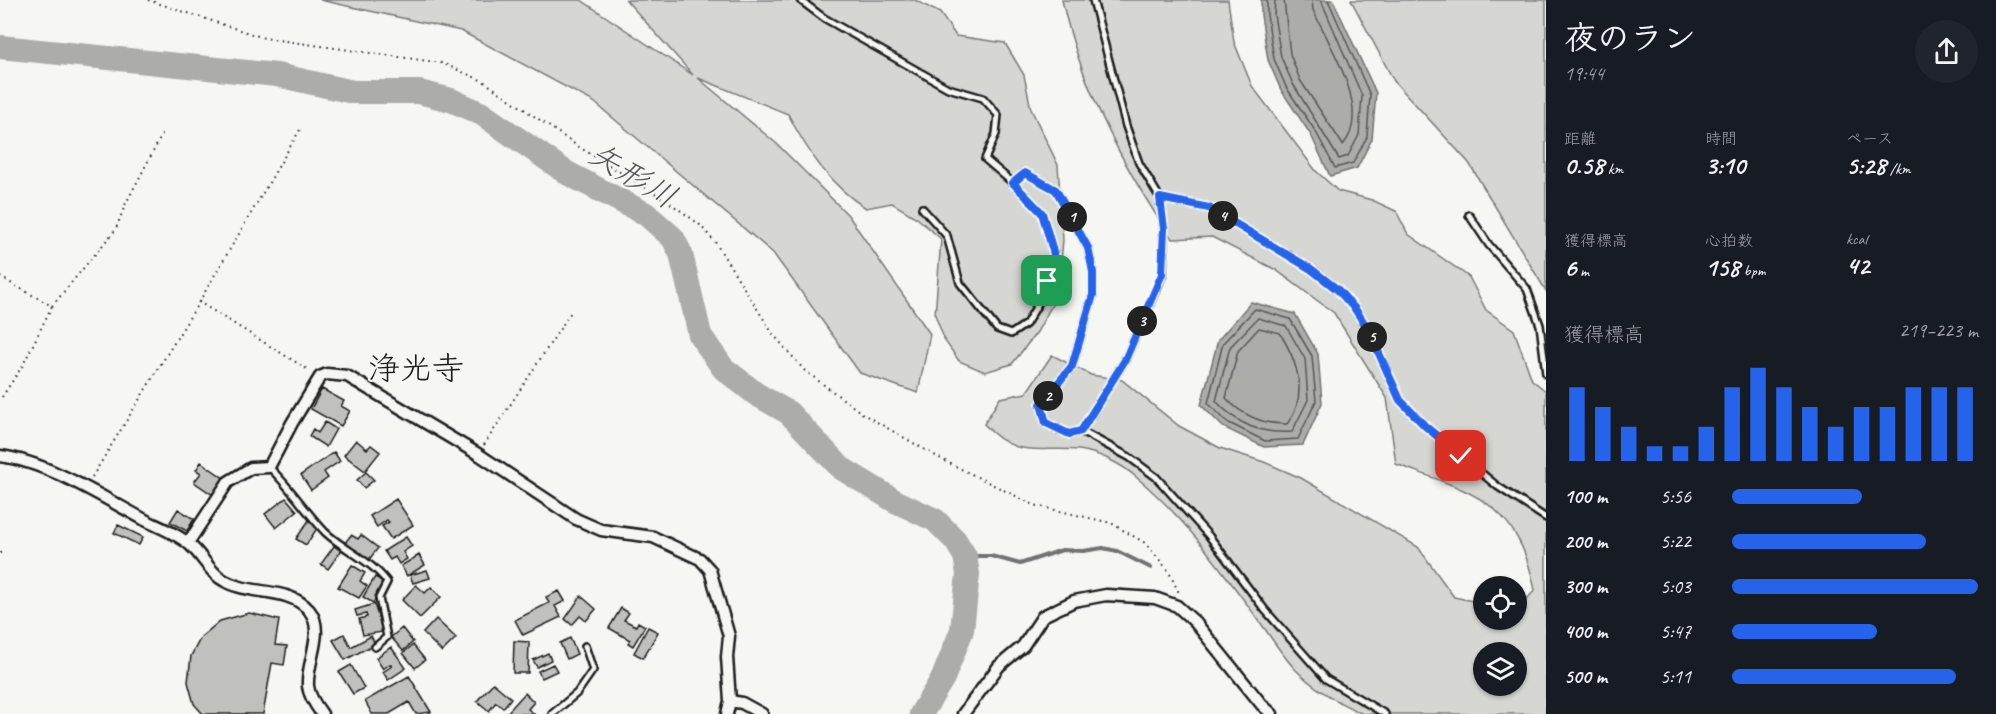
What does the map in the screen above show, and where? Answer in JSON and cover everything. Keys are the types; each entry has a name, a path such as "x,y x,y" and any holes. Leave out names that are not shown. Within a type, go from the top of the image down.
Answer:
{"street":[{"path":"188,543 228,482 251,468 269,467 320,377 327,374 347,376 478,454 576,519 601,530 653,537 700,559 710,570 729,636 727,657 730,701 727,714"},
{"path":"0,456 21,459 86,489 188,543 220,578 248,591 273,592 297,601 310,611 316,628 308,686 313,701 322,714"},
{"path":"963,714 999,666 1023,646 1043,616 1092,596 1155,597 1177,606 1195,622 1262,705 1272,714"},
{"path":"730,701 762,714"}],"lane":[{"path":"800,0 824,18 948,88 984,98 998,115 996,134 984,159 1013,183 1042,213 1055,258 1039,302 1026,324 1011,334 997,329 960,283 947,236 922,208"},
{"path":"1081,431 1125,360 1162,274 1164,229 1160,198 1139,163 1126,126 1093,0"},
{"path":"1013,183 1025,173 1056,190 1088,248 1093,295 1072,366 1041,404 1046,423 1069,434 1081,431 1129,457 1156,477 1209,536 1265,610 1326,679 1385,714"},
{"path":"1160,198 1209,208 1311,269 1338,290 1355,309 1368,329 1400,400 1425,426 1497,486 1546,518"},
{"path":"1469,215 1489,245 1527,289 1540,325 1546,374"},
{"path":"269,467 325,531 351,554 382,575 387,582 379,598 387,637 375,647"},
{"path":"552,714 577,693 593,670 585,646"}],"path":[{"path":"148,0 264,38 442,63 483,81 579,147 666,200 699,224 715,242 773,334 804,370 863,414 943,460 1034,505 1111,523 1145,543 1168,570 1180,592 1177,606"},
{"path":"86,489 199,302 300,128"},
{"path":"0,400 23,365 52,306 116,229 124,205 164,131"},
{"path":"0,277 52,306"},
{"path":"199,302 320,377"},
{"path":"478,454 571,312"}],"shaded area":[{"path":"320,0 581,0 693,75 626,0 915,0 940,13 956,36 1005,43 1024,75 1031,109 1058,165 1063,240 1058,294 1037,332 1012,364 985,372 959,361 945,341 935,315 941,239 917,218 892,203 866,208 853,199 821,167 788,114 698,78 777,144 848,215 930,334 918,393 860,373 773,253 594,102 461,31"},
{"path":"1062,0 1228,0 1234,42 1252,86 1316,171 1338,191 1372,200 1396,211 1408,234 1469,277 1486,310 1514,330 1532,380 1546,391 1546,714 1363,714 1345,705 1318,689 1295,669 1200,542 1131,472 1110,460 1086,451 1017,447 1007,443 984,424 1000,398 1026,393 1052,355 1091,375 1122,380 1179,426 1220,448 1264,462 1301,478 1418,547 1454,597 1473,601 1473,630 1527,630 1527,599 1535,590 1527,560 1516,536 1503,518 1487,504 1469,493 1396,464 1387,398 1334,313 1276,270 1212,237 1172,239 1121,154 1080,63"},
{"path":"1351,0 1546,0 1546,291 1469,163 1394,81"}],"water":[{"path":"1261,0 1333,0 1376,93 1372,139 1357,168 1330,176 1311,135 1281,90 1268,60"},
{"path":"1251,302 1295,314 1318,354 1322,403 1303,445 1264,447 1223,427 1201,405 1218,340"}],"building":[{"path":"322,389 344,401 341,406 350,411 341,426 311,409"},
{"path":"325,422 336,429 326,447 309,436 313,429 318,433"},
{"path":"356,440 367,449 371,445 380,452 365,471 344,455"},
{"path":"334,452 340,461 324,472 328,478 311,490 301,475"},
{"path":"201,462 225,479 213,495 194,482 201,473 196,470"},
{"path":"366,472 374,480 364,488 357,480"},
{"path":"286,498 297,511 276,528 265,514"},
{"path":"396,499 413,525 391,539 382,526 389,522 387,520 377,527 370,516"},
{"path":"178,509 194,519 187,531 170,522"},
{"path":"309,520 318,527 306,545 296,539"},
{"path":"118,525 143,537 139,545 114,533"},
{"path":"351,535 358,539 361,535 378,548 368,561 344,544"},
{"path":"406,537 412,546 403,552 407,559 399,564 395,557 390,560 384,551"},
{"path":"334,546 341,551 328,569 321,564"},
{"path":"419,555 425,565 407,576 401,566"},
{"path":"352,565 365,573 360,581 367,586 359,598 338,587"},
{"path":"427,570 430,578 413,583 410,575"},
{"path":"375,577 386,583 373,603 363,597"},
{"path":"416,585 425,593 431,587 441,597 420,618 402,600"},
{"path":"559,591 565,601 555,606 561,617 523,635 515,620 549,603 546,597"},
{"path":"581,596 596,609 586,621 580,616 572,625 565,619"},
{"path":"374,604 383,632 363,635 359,619 367,617 366,614 357,616 355,610"},
{"path":"621,608 629,613 624,620 636,626 638,622 645,626 633,646 628,643 630,640 609,628"},
{"path":"249,613 279,620 275,645 287,646 284,665 272,663 263,714 203,714 194,704 188,682 191,656 201,637 220,621"},
{"path":"436,619 456,638 442,652 423,633"},
{"path":"648,627 658,632 643,658 634,653"},
{"path":"402,628 413,642 403,651 391,637"},
{"path":"344,634 351,647 371,636 375,644 345,660 333,640"},
{"path":"570,638 577,654 567,659 560,643"},
{"path":"514,641 529,642 528,673 513,673"},
{"path":"413,645 425,660 415,668 403,653"},
{"path":"391,647 406,668 388,680 383,672 392,666 390,664 383,669 376,658"},
{"path":"548,653 551,660 537,667 533,660"},
{"path":"553,664 557,671 542,678 538,671"},
{"path":"351,665 364,688 353,694 339,672"},
{"path":"409,676 431,712 416,714 409,702 389,714 372,714 365,701"},
{"path":"493,683 511,698 503,708 496,702 489,711 477,701"},
{"path":"525,693 534,702 528,709 534,714 506,714"}],"waterway":[{"name":"矢形川","path":"0,47 277,75 353,92 419,92 451,100 482,114 567,173 646,214 673,238 681,254 700,335 723,368 756,394 789,413 841,468 895,501 935,520 955,540 965,556 968,574 962,630 943,678 921,714"},
{"path":"965,556 991,556 1020,564 1062,550 1083,551 1103,548 1117,551 1151,568"}],"district":[{"name":"浄光寺","path":"416,368"}],"route":[{"path":"1047,281 1055,258 1042,213 1013,183 1025,173 1056,190 1088,248 1093,272 1093,295 1072,366 1041,404 1046,423 1069,434 1081,431 1085,420 1125,360 1162,274 1164,229 1160,198 1209,208 1311,269 1338,290 1355,309 1368,329 1400,400 1425,426 1461,456"}]}
